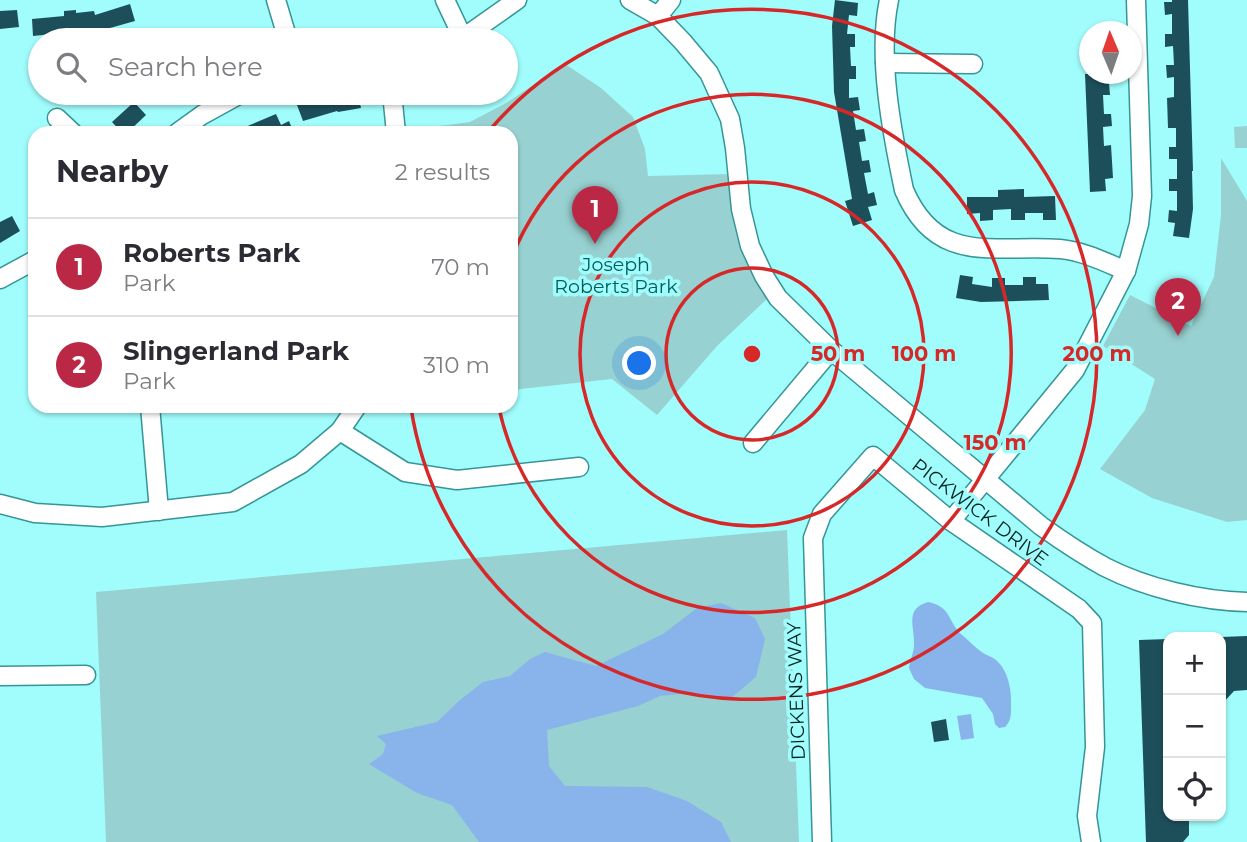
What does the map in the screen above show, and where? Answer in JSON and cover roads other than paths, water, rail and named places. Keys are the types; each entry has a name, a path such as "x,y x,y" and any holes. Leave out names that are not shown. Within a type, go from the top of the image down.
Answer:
{"street":[{"path":"276,0 284,28"},
{"path":"445,0 455,28"},
{"path":"475,28 517,0"},
{"path":"630,0 658,16 709,73 730,119 741,209 750,246 764,276 784,304 831,350 1066,544 1108,569 1145,583 1210,599 1247,602"},
{"path":"658,16 671,0"},
{"path":"889,0 884,42 888,97 904,190 916,214 930,229 954,244 973,248 1072,251 1126,271"},
{"path":"951,521 1076,370 1126,271 1139,223 1142,196 1136,0"},
{"path":"885,63 973,64"},
{"path":"187,126 220,105"},
{"path":"393,105 395,126"},
{"path":"57,118 66,126"},
{"path":"0,279 28,264"},
{"path":"753,443 831,350"},
{"path":"151,413 159,511"},
{"path":"0,504 35,513 102,517 233,502 301,464 340,431 352,413"},
{"path":"340,431 405,472 457,480 579,467"},
{"name":"PICKWICK DRIVE","path":"813,538 822,514 873,456 951,521 1079,609 1092,623 1095,747 1087,816 1091,842"},
{"name":"DICKENS WAY","path":"813,538 822,842"},
{"path":"0,676 86,675"}],"water":[{"path":"928,602 941,607 962,635 1002,667 1010,686 1011,700 1010,718 1005,727 999,728 995,724 993,714 982,698 925,688 914,679 909,668 914,648 912,619 916,609"},
{"path":"721,603 755,618 765,639 756,677 730,699 679,694 660,696 638,706 547,730 549,766 565,786 647,787 687,801 721,822 731,842 479,842 452,805 417,793 369,764 383,754 386,744 377,736 437,722 483,682 510,676 530,659 545,652 596,666 663,634 697,608"},
{"path":"971,714 974,738 961,740 957,716"}],"place":[{"name":"Roberts Park","path":"595,244"},
{"name":"Slingerland Park","path":"1178,336"}],"park label":[{"name":"Joseph Roberts Park","path":"616,275"}]}
